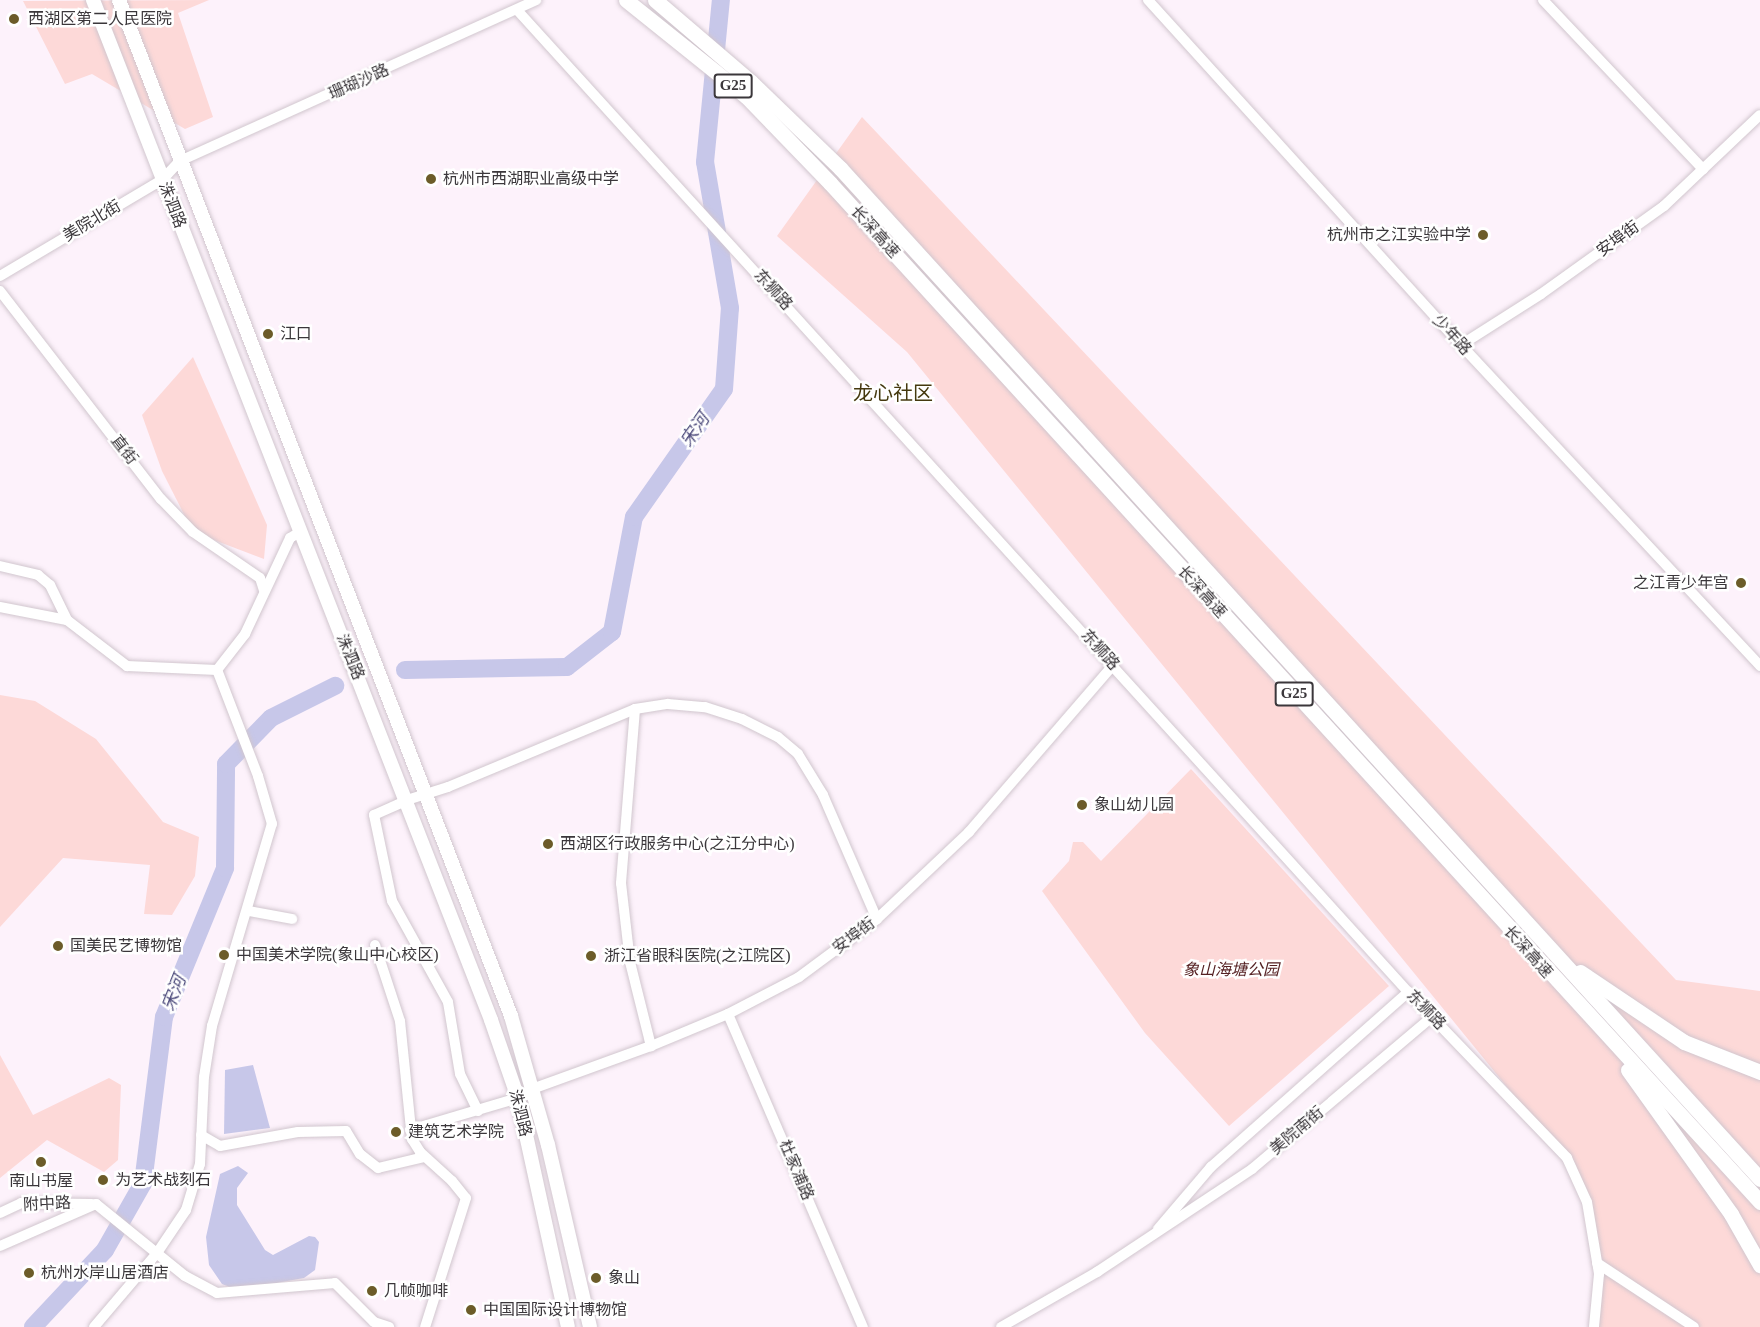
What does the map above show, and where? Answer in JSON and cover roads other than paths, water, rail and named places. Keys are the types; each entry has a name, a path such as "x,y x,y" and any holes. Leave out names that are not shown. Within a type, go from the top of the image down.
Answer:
{"highway":[{"name":"长深高速","path":"626,0 746,96 830,183 1594,1025 1760,1202"},
{"name":"长深高速","path":"655,0 751,82 840,168 1760,1179"},
{"path":"1555,954 1675,1036 1732,1063 1759,1071"},
{"path":"1594,1025 1685,1147 1748,1240 1760,1265"}],"main road":[{"name":"洙泗路","path":"93,0 406,800 518,1098 568,1327"},
{"name":"洙泗路","path":"119,0 511,1016 532,1089 590,1327"}],"street":[{"name":"珊瑚沙路","path":"180,161 518,11 536,0"},
{"name":"少年路","path":"1148,0 1461,345 1760,666"},
{"path":"1543,0 1703,169"},
{"name":"东狮路","path":"518,11 1408,992 1567,1158 1587,1202 1597,1263 1594,1327"},
{"name":"安埠街","path":"1461,345 1541,294 1664,206 1760,115"},
{"name":"美院北街","path":"0,276 162,180 180,161"},
{"name":"直街","path":"0,291 161,498 193,532 260,578 264,591"},
{"path":"217,670 244,634 290,538 300,532"},
{"path":"0,566 38,575 50,585 67,620"},
{"path":"0,607 67,620 127,666 217,670"},
{"name":"安埠街","path":"410,1130 518,1098 532,1089 651,1046 728,1014 799,977 877,919 969,832 1113,665"},
{"path":"94,1327 157,1253 186,1210 200,1164 204,1077 212,1026 249,911 272,824 258,776 217,670"},
{"path":"478,1111 460,1074 448,1002 392,901 374,815 425,792 448,787 635,709 668,704 705,707 742,719 778,737 798,754 823,795 877,919"},
{"path":"635,709 621,883 630,962 651,1046"},
{"path":"249,911 292,918"},
{"path":"375,945 400,1021 410,1130 415,1146 466,1198 425,1327"},
{"name":"美院南街","path":"1152,1235 1211,1167 1408,992"},
{"name":"杜家浦路","path":"728,1014 863,1327"},
{"name":"美院南街","path":"1001,1327 1152,1235 1252,1169 1432,1016"},
{"path":"201,1135 220,1146 298,1132 346,1131 360,1154 378,1168 424,1157"},
{"name":"附中路","path":"0,1213 21,1203 96,1204"},
{"path":"0,1246 96,1204 185,1276 217,1293 334,1283 374,1323 389,1327"},
{"path":"1597,1263 1694,1327"}],"water":[{"path":"253,1065 270,1128 224,1134 225,1070"},
{"path":"238,1166 248,1173 237,1188 237,1205 265,1250 273,1255 309,1236 315,1237 319,1242 315,1270 304,1278 238,1290 222,1284 209,1265 206,1237 220,1174"}],"waterway":[{"name":"宋河","path":"405,670 567,667 612,632 634,517 724,389 730,308 705,162 721,0"},
{"name":"宋河","path":"33,1327 105,1250 143,1183 164,1017 225,868 226,764 271,718 335,686"}],"place":[{"name":"西湖区第二人民医院","path":"14,19"},
{"name":"杭州市西湖职业高级中学","path":"431,179"},
{"name":"杭州市之江实验中学","path":"1483,235"},
{"name":"江口","path":"268,334"},
{"name":"之江青少年宫","path":"1741,583"},
{"name":"象山幼儿园","path":"1082,805"},
{"name":"西湖区行政服务中心(之江分中心)","path":"548,844"},
{"name":"国美民艺博物馆","path":"58,946"},
{"name":"中国美术学院(象山中心校区)","path":"224,955"},
{"name":"浙江省眼科医院(之江院区)","path":"591,956"},
{"name":"建筑艺术学院","path":"396,1132"},
{"name":"南山书屋","path":"41,1162"},
{"name":"为艺术战刻石","path":"103,1180"},
{"name":"杭州水岸山居酒店","path":"29,1273"},
{"name":"象山","path":"596,1278"},
{"name":"几帧咖啡","path":"372,1291"},
{"name":"中国国际设计博物馆","path":"471,1310"}],"district":[{"name":"龙心社区","path":"893,393"}],"park label":[{"name":"象山海塘公园","path":"1231,970"}]}
